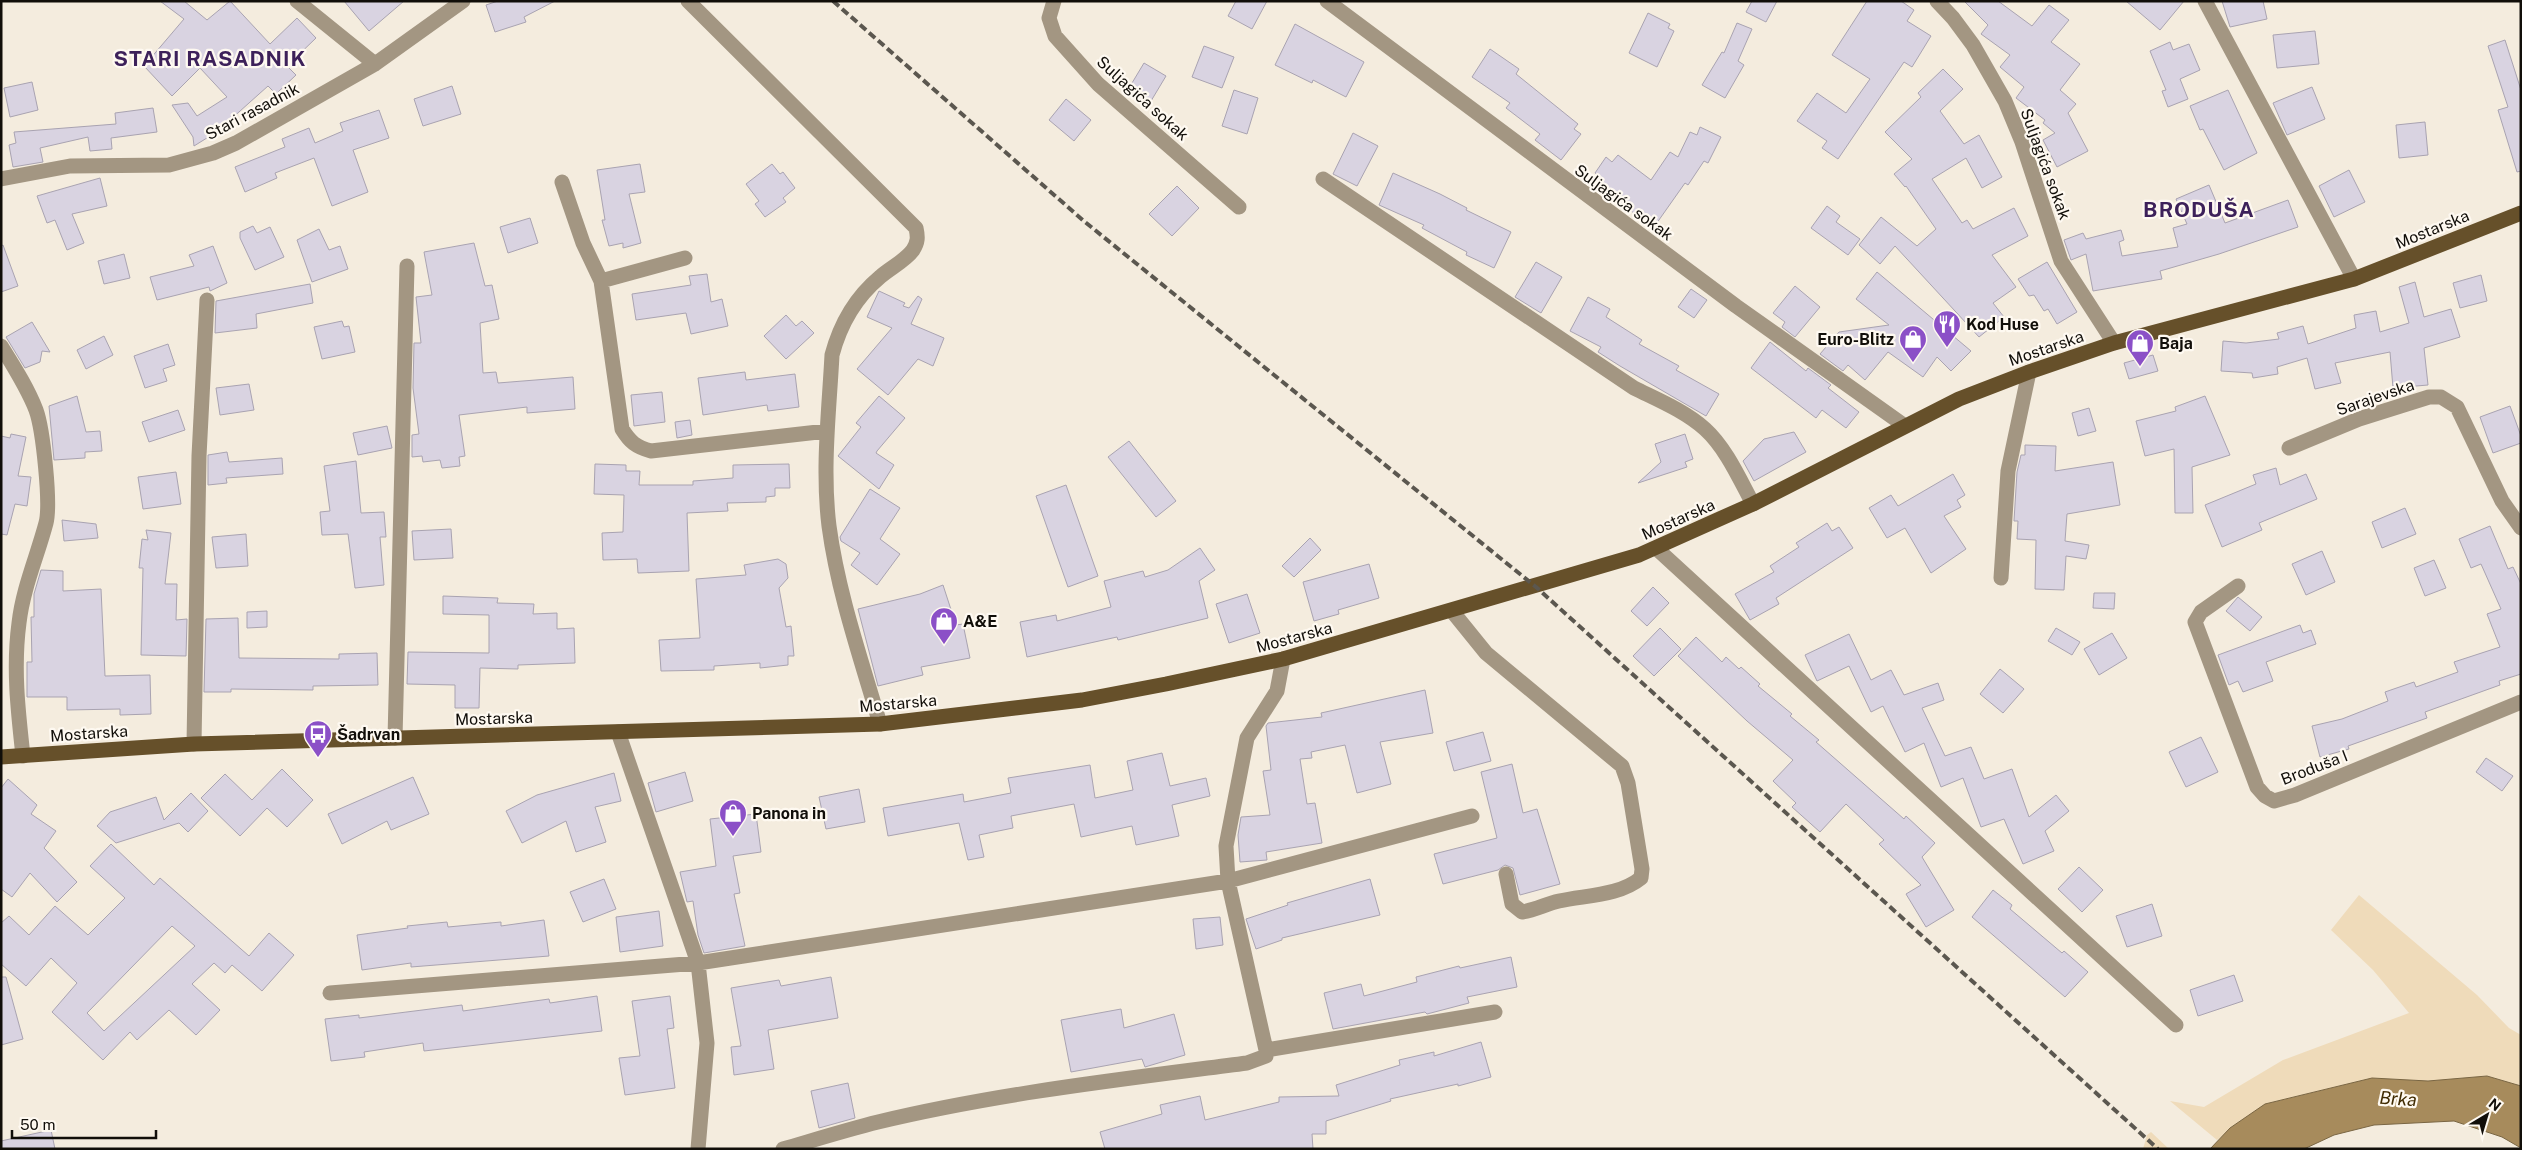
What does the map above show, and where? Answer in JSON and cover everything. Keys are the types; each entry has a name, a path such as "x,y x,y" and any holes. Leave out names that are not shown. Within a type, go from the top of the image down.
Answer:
{"main road":[{"name":"Mostarska","path":"1,756 194,744 880,724 1082,700 1283,659 1580,574 1639,555 1753,504 1959,399 2029,372 2114,343 2354,279 2521,213"}],"street":[{"path":"297,1 375,64"},
{"name":"Stari rasadnik","path":"1,179 70,166 169,165 213,153 236,143 375,64 463,1"},
{"path":"688,1 916,228 918,240 912,251 878,278 859,298 837,338 832,355 826,470 829,525 837,572 880,724"},
{"name":"Suljagića sokak","path":"1054,1 1049,18 1055,36 1098,84 1239,207"},
{"name":"Suljagića sokak","path":"1327,1 1736,306 1905,426"},
{"name":"Suljagića sokak","path":"1937,1 1953,18 1972,45 2005,100 2022,142 2061,261 2114,343"},
{"path":"2205,1 2354,279"},
{"path":"1323,179 1634,388 1675,408 1706,430 1729,460 1753,504"},
{"path":"562,182 583,243 601,281 622,429 629,440 638,447 651,451 662,451 827,431"},
{"path":"601,281 685,258"},
{"path":"395,738 407,266"},
{"path":"194,744 198,456 207,300"},
{"path":"1,346 22,379 37,412 48,492 47,521 24,593 19,623 15,675 22,756"},
{"path":"2001,578 2008,471 2029,372"},
{"name":"Sarajevska","path":"2289,448 2359,419 2429,397 2441,397 2457,407 2502,501 2521,528"},
{"path":"1656,548 2176,1025"},
{"name":"Broduša I","path":"2238,586 2201,612 2195,622 2257,787 2264,796 2274,801 2304,791 2521,702"},
{"path":"1452,611 1486,653 1622,766 1628,783 1642,868 1641,878 1629,887 1557,901 1522,912 1512,904 1506,874"},
{"path":"783,1149 877,1122 971,1103 1252,1062 1266,1056 1228,881 1226,846 1247,738 1277,691 1283,659"},
{"path":"618,732 698,963 707,1043 698,1149"},
{"path":"330,993 698,963 1228,881 1472,816"},
{"path":"1266,1050 1495,1012"}],"shaded area":[{"path":"2359,895 2477,995 2509,1028 2521,1035 2521,1086 2487,1076 2428,1081 2372,1078 2265,1104 2217,1140 2170,1101 2204,1107 2283,1060 2409,1013 2373,970 2331,930"},
{"path":"2151,1132 2169,1149 2143,1149 2147,1135"}],"water":[{"name":"Brka","path":"2487,1076 2521,1086 2521,1148 2502,1137 2454,1121 2374,1125 2334,1135 2304,1149 2210,1149 2230,1128 2265,1104 2372,1078 2428,1081"}],"building":[{"path":"160,1 184,1 207,20 230,1 270,44 297,18 316,38 287,66 296,75 276,94 268,86 230,120 231,123 194,146 193,137 172,105 188,103 197,116 227,97 200,68 172,96 144,66 184,19"},
{"path":"344,1 404,1 369,31"},
{"path":"498,1 555,1 524,17 526,22 495,32 486,5"},
{"path":"1236,1 1267,1 1252,29 1228,16"},
{"path":"1752,1 1777,1 1766,22 1746,12"},
{"path":"1867,1 1901,1 1914,10 1907,21 1931,36 1912,67 1904,62 1838,159 1822,148 1827,141 1797,121 1817,93 1846,113 1870,79 1832,55"},
{"path":"1964,1 1998,1 2032,26 2049,5 2069,20 2051,42 2080,64 2060,90 2076,104 2068,113 2088,151 2057,167 2043,140 2055,133 2043,123 2045,120 2016,98 2024,87 2000,67 2010,55 1981,34 1988,25"},
{"path":"2126,1 2184,1 2160,30"},
{"path":"2222,1 2263,1 2267,19 2230,27"},
{"path":"1648,13 1670,24 1668,28 1674,31 1657,67 1629,53"},
{"path":"1737,23 1752,29 1738,61 1744,65 1725,98 1702,85 1722,52 1724,53"},
{"path":"1295,24 1364,62 1346,97 1313,80 1312,83 1275,65"},
{"path":"2315,31 2319,64 2277,68 2273,35"},
{"path":"2505,40 2521,90 2521,171 2517,172 2498,110 2508,107 2488,46"},
{"path":"2170,42 2173,50 2189,44 2200,70 2180,79 2188,99 2168,107 2162,91 2166,90 2150,51"},
{"path":"1204,46 1234,57 1222,88 1192,77"},
{"path":"1490,49 1519,69 1516,74 1578,124 1574,129 1581,134 1561,160 1535,140 1540,134 1506,108 1510,103 1472,77"},
{"path":"1144,63 1166,76 1148,106 1126,93"},
{"path":"1943,69 1963,89 1940,111 1964,144 1979,135 2002,177 1982,188 1966,158 1932,179 1962,223 1967,220 1973,229 2014,208 2028,236 1992,255 2016,287 1993,303 2004,317 1979,337 1895,246 1880,264 1859,245 1881,217 1917,246 1936,229 1906,186 1894,174 1912,159 1885,132 1921,97 1918,93"},
{"path":"32,82 38,110 10,117 4,88"},
{"path":"452,86 461,114 423,126 414,99"},
{"path":"2312,87 2325,119 2287,135 2273,103"},
{"path":"1234,90 1258,98 1247,134 1222,126"},
{"path":"2228,90 2257,153 2224,170 2203,129 2200,130 2190,106"},
{"path":"1066,99 1091,120 1074,141 1049,120"},
{"path":"153,108 157,132 111,138 112,149 90,151 88,137 40,148 43,162 13,167 9,145 16,143 14,132 116,124 115,113"},
{"path":"379,110 389,138 353,150 368,192 332,206 314,158 275,173 277,178 245,192 235,167 285,147 282,139 309,128 315,143 343,131 340,123"},
{"path":"2425,122 2428,155 2399,158 2396,125"},
{"path":"1700,127 1721,137 1708,163 1704,161 1688,185 1685,183 1654,227 1595,186 1602,178 1595,173 1606,157 1612,162 1618,155 1651,180 1670,152 1678,157 1690,132 1697,135"},
{"path":"1353,133 1378,146 1357,186 1333,174"},
{"path":"640,164 645,192 629,194 641,243 623,248 623,243 609,246 602,220 605,220 597,170"},
{"path":"772,164 780,174 783,172 795,188 783,198 786,202 765,217 755,204 759,201 746,184"},
{"path":"2349,170 2365,202 2334,217 2319,186"},
{"path":"1393,173 1440,194 1467,208 1466,210 1511,232 1494,268 1466,255 1467,252 1422,228 1424,225 1379,205"},
{"path":"100,178 107,206 72,214 84,243 67,250 55,220 47,223 37,196"},
{"path":"2209,185 2225,223 2288,200 2298,227 2219,254 2160,271 2162,279 2093,291 2086,254 2071,260 2064,240 2083,233 2086,239 2121,230 2124,240 2119,242 2122,256 2178,247 2173,228 2187,224 2176,199"},
{"path":"1177,186 1199,208 1172,236 1149,214"},
{"path":"1827,206 1840,216 1836,222 1860,239 1848,255 1811,228"},
{"path":"530,218 538,243 508,253 500,227"},
{"path":"253,226 257,233 270,227 284,257 255,270 240,238 240,232"},
{"path":"319,229 329,250 340,246 348,269 312,282 297,240"},
{"path":"474,243 485,286 492,285 499,319 480,323 483,373 496,372 498,383 573,377 575,409 527,413 527,407 459,415 465,456 459,457 460,466 442,468 440,460 423,462 422,456 412,457 412,435 419,434 413,388 414,343 421,343 416,297 432,295 424,252"},
{"path":"3,245 18,286 1,292 1,246"},
{"path":"213,246 227,283 210,291 209,287 157,300 150,277 194,266 189,255"},
{"path":"124,254 130,278 104,284 98,261"},
{"path":"1536,262 1562,277 1541,313 1515,297"},
{"path":"2047,262 2077,312 2057,324 2048,309 2044,311 2034,295 2029,296 2018,279"},
{"path":"1877,272 1971,351 1951,371 1937,357 1923,377 1888,352 1865,380 1848,365 1843,371 1820,354 1839,332 1889,325 1856,299"},
{"path":"707,274 711,302 722,299 728,326 691,334 686,313 636,320 632,294 691,285 689,276"},
{"path":"2481,275 2487,301 2460,308 2453,283"},
{"path":"2415,282 2424,317 2451,309 2460,337 2424,348 2428,385 2393,388 2390,352 2335,363 2341,383 2315,389 2307,358 2277,367 2278,374 2253,378 2252,373 2221,371 2223,341 2246,343 2279,339 2277,333 2303,326 2308,344 2356,328 2354,315 2376,311 2380,332 2409,323 2399,287"},
{"path":"310,284 313,303 256,314 257,328 215,333 216,301"},
{"path":"1795,286 1820,307 1795,337 1782,327 1785,322 1773,313"},
{"path":"1691,289 1707,300 1694,318 1678,307"},
{"path":"879,291 905,303 903,306 909,308 918,296 922,299 911,324 944,338 933,366 918,359 888,395 857,369 892,328 867,317"},
{"path":"1588,297 1610,309 1606,317 1642,340 1639,344 1679,366 1676,370 1719,394 1706,416 1620,366 1598,352 1601,347 1570,331"},
{"path":"786,315 796,326 802,321 814,333 786,359 764,336"},
{"path":"342,321 344,327 349,326 355,352 322,359 314,327"},
{"path":"32,322 50,352 42,351 40,362 25,368 6,337"},
{"path":"104,336 113,355 86,369 77,350"},
{"path":"1770,342 1806,371 1808,368 1831,385 1828,388 1859,412 1846,428 1822,410 1816,418 1751,368"},
{"path":"168,344 175,365 163,369 167,381 145,388 134,356"},
{"path":"2153,355 2158,371 2129,379 2124,363"},
{"path":"745,372 746,380 795,374 799,407 768,411 767,405 703,415 698,378"},
{"path":"249,384 254,410 220,415 216,388"},
{"path":"662,392 665,422 634,426 631,395"},
{"path":"77,396 86,432 100,431 102,451 85,452 85,458 54,460 49,406"},
{"path":"879,396 905,418 876,453 894,465 879,489 838,456 861,427 856,423"},
{"path":"2205,396 2230,455 2192,467 2193,513 2175,513 2174,449 2145,456 2136,421 2176,411 2175,407"},
{"path":"2510,406 2521,436 2521,443 2493,453 2480,417"},
{"path":"2089,408 2096,431 2078,436 2072,413"},
{"path":"178,410 185,430 149,442 142,422"},
{"path":"690,420 692,435 677,438 675,422"},
{"path":"387,426 392,448 358,455 353,433"},
{"path":"1794,432 1806,452 1754,481 1743,461 1764,439"},
{"path":"11,434 26,437 18,476 31,477 27,506 15,504 7,535 1,534 1,436 10,438"},
{"path":"1685,434 1693,459 1685,462 1687,467 1638,483 1661,462 1655,444"},
{"path":"1129,441 1176,501 1156,517 1108,457"},
{"path":"2025,445 2056,446 2055,471 2113,462 2120,505 2067,514 2065,541 2089,545 2086,559 2066,556 2064,590 2035,589 2036,540 2017,539 2018,521 2014,521 2017,472 2021,455 2025,455"},
{"path":"227,452 229,462 282,458 283,474 226,478 227,483 208,485 208,455"},
{"path":"356,461 361,513 384,512 386,537 380,537 384,585 355,588 348,534 322,535 320,512 330,511 324,466"},
{"path":"595,464 626,465 626,471 640,471 639,485 693,485 693,481 733,478 733,465 789,464 790,488 775,488 775,496 766,497 766,502 727,503 728,511 687,513 689,571 638,573 637,559 603,560 602,533 623,532 624,495 594,494"},
{"path":"2276,468 2280,485 2306,474 2317,499 2259,523 2262,530 2222,547 2205,505 2256,484 2253,475"},
{"path":"176,472 181,504 143,509 138,477"},
{"path":"1953,474 1965,495 1957,500 1961,507 1944,516 1966,549 1931,573 1905,528 1887,538 1869,508 1891,495 1898,506"},
{"path":"1066,485 1098,576 1068,587 1036,496"},
{"path":"870,489 900,508 880,539 900,554 877,585 851,565 860,553 841,541 840,537"},
{"path":"2405,508 2416,534 2382,548 2372,522"},
{"path":"62,520 96,524 98,538 64,541"},
{"path":"1827,523 1832,531 1839,527 1853,548 1776,598 1779,604 1750,620 1735,594 1774,572 1770,566 1799,547 1796,543"},
{"path":"2490,526 2508,569 2513,567 2521,584 2521,674 2499,681 2500,685 2425,712 2427,718 2348,746 2349,749 2320,757 2312,726 2342,719 2388,701 2385,692 2414,682 2416,687 2458,672 2454,662 2500,647 2487,614 2501,609 2481,564 2471,568 2459,539"},
{"path":"451,529 453,558 414,560 412,531"},
{"path":"146,530 171,533 165,584 177,584 176,620 187,619 186,656 141,655 143,568 139,568 142,539 148,540"},
{"path":"246,534 248,566 216,568 212,537"},
{"path":"1310,538 1321,550 1294,577 1282,566"},
{"path":"1200,548 1215,570 1199,581 1208,618 1118,640 1117,637 1027,657 1020,622 1056,615 1057,621 1111,607 1104,581 1143,571 1145,577 1168,570"},
{"path":"2322,551 2335,582 2306,595 2292,564"},
{"path":"778,559 786,564 788,578 779,588 786,627 791,626 794,656 788,656 788,665 760,668 760,663 714,666 714,670 661,671 659,640 700,638 696,579 746,575 744,565"},
{"path":"2434,560 2446,588 2425,596 2414,568"},
{"path":"1369,564 1379,598 1338,610 1339,614 1314,621 1303,582"},
{"path":"41,570 63,571 63,591 101,589 105,676 150,675 151,714 120,715 120,709 67,710 67,697 27,697 27,662 32,662 31,617 34,617 34,594"},
{"path":"943,585 956,625 963,624 970,658 921,667 923,675 878,686 858,609 920,594"},
{"path":"1653,587 1669,603 1647,626 1631,611"},
{"path":"2094,593 2115,593 2114,609 2093,608"},
{"path":"1247,594 1260,633 1229,643 1216,604"},
{"path":"443,596 498,598 497,603 534,604 533,614 557,613 557,629 574,628 575,663 518,665 518,669 480,668 479,708 455,708 455,685 407,684 408,652 489,653 489,615 443,614"},
{"path":"2238,597 2262,617 2250,631 2226,611"},
{"path":"267,611 267,627 247,628 247,612"},
{"path":"238,618 239,658 339,659 339,654 377,653 378,685 313,686 313,690 231,689 231,692 204,692 206,619"},
{"path":"2300,625 2303,633 2311,630 2316,644 2266,662 2273,681 2243,692 2238,681 2229,685 2218,655"},
{"path":"1660,628 1681,649 1654,676 1633,656"},
{"path":"2056,628 2080,642 2072,655 2048,641"},
{"path":"2112,633 2127,658 2099,675 2084,649"},
{"path":"1849,634 1871,680 1891,670 1904,695 1938,683 1944,700 1922,708 1945,756 1971,747 1984,779 2012,769 2029,817 2056,795 2069,811 2045,831 2054,851 2023,864 2004,819 1981,827 1963,778 1941,787 1924,743 1905,752 1883,706 1871,712 1849,666 1817,681 1805,655"},
{"path":"1696,637 1722,662 1726,657 1739,669 1741,667 1760,684 1758,686 1792,714 1790,716 1819,740 1816,742 1904,819 1906,816 1935,843 1922,857 1954,910 1926,927 1906,894 1921,885 1879,844 1884,840 1846,804 1820,832 1792,807 1796,803 1773,781 1793,760 1747,721 1678,656"},
{"path":"2000,669 2024,689 2003,713 1980,694"},
{"path":"1425,690 1433,733 1380,742 1391,784 1357,793 1345,745 1311,752 1312,758 1300,759 1307,804 1315,803 1322,843 1266,852 1267,860 1240,862 1238,835 1241,817 1270,815 1263,771 1271,770 1266,726 1268,723 1322,717 1321,713"},
{"path":"1483,732 1491,761 1454,771 1446,742"},
{"path":"2201,737 2218,772 2186,787 2169,752"},
{"path":"1162,753 1170,786 1206,778 1210,796 1172,805 1179,836 1136,845 1132,826 1081,837 1074,804 1011,816 1013,828 979,835 984,857 968,860 959,823 888,836 883,808 963,794 964,802 1011,793 1008,778 1090,765 1095,798 1133,790 1127,761"},
{"path":"2486,758 2513,776 2502,791 2476,772"},
{"path":"1512,764 1523,813 1537,809 1560,884 1520,895 1513,868 1505,865 1498,870 1443,884 1434,854 1497,838 1481,772"},
{"path":"282,769 313,800 287,827 267,808 240,836 201,798 225,774 252,800"},
{"path":"685,772 693,801 656,812 648,783"},
{"path":"614,773 621,801 595,807 606,842 576,852 566,821 522,843 506,811 537,795"},
{"path":"413,777 429,814 391,830 387,821 342,844 328,814"},
{"path":"8,779 37,805 31,814 56,831 44,848 77,882 57,902 30,873 12,897 1,889 1,788"},
{"path":"859,789 865,822 826,829 819,797"},
{"path":"191,793 208,811 188,832 179,823 116,843 97,826 110,812 156,797 164,820"},
{"path":"756,814 761,852 733,856 740,893 734,894 745,946 704,953 698,935 693,901 687,902 680,872 716,866 710,819"},
{"path":"111,844 154,885 160,878 249,956 269,933 294,955 262,991 232,965 225,973 214,963 192,984 220,1010 196,1035 169,1010 137,1040 130,1032 103,1060 52,1012 77,983 51,958 26,986 1,964 1,923 9,916 29,935 55,906 88,935 125,898 90,866","holes":["172,926 195,946 104,1031 87,1013"]},
{"path":"2079,867 2103,890 2082,912 2058,889"},
{"path":"604,879 616,909 583,922 570,892"},
{"path":"1370,879 1380,915 1282,938 1282,940 1256,949 1246,919 1288,905 1287,903"},
{"path":"1993,890 2012,905 2010,909 2062,953 2064,951 2088,972 2065,997 1972,917"},
{"path":"2152,904 2162,936 2127,947 2116,916"},
{"path":"659,911 663,946 620,952 616,917"},
{"path":"1220,917 1223,945 1196,949 1193,919"},
{"path":"544,920 549,956 411,967 411,963 362,970 357,935 408,928 407,926 447,922 448,927 501,922 501,926"},
{"path":"1511,957 1517,987 1467,997 1469,1003 1427,1014 1425,1012 1333,1029 1324,993 1361,984 1364,996 1417,982 1416,977 1459,966 1460,968"},
{"path":"2234,975 2243,1001 2198,1016 2190,990"},
{"path":"1,977 6,977 23,1039 1,1045"},
{"path":"831,977 838,1018 768,1030 774,1069 734,1075 731,1047 741,1046 731,988 779,980 781,986"},
{"path":"597,996 602,1031 424,1051 423,1043 364,1052 365,1057 331,1061 325,1019 359,1015 359,1018 462,1005 463,1011 549,999 550,1003"},
{"path":"670,996 674,1028 667,1029 675,1088 625,1095 619,1058 640,1056 632,1001"},
{"path":"1121,1009 1124,1028 1174,1014 1185,1055 1145,1067 1142,1059 1071,1072 1061,1020"},
{"path":"1481,1042 1491,1077 1458,1086 1458,1084 1390,1099 1391,1101 1326,1121 1326,1134 1312,1134 1313,1149 1105,1149 1100,1132 1162,1114 1160,1105 1200,1096 1205,1120 1279,1102 1279,1097 1339,1096 1336,1085 1400,1065 1399,1060 1434,1052 1434,1056"},
{"path":"848,1083 855,1118 819,1128 811,1091"},
{"path":"51,1130 55,1149 1,1149 1,1141"}],"railway":[{"path":"833,1 1085,222 1536,587 2158,1149"}],"place":[{"name":"Kod Huse","path":"1947,348"},
{"name":"Euro-Blitz","path":"1913,363"},
{"name":"Baja","path":"2140,367"},
{"name":"A&E","path":"944,645"},
{"name":"Šadrvan","path":"318,758"},
{"name":"Panona in","path":"733,837"}],"district":[{"name":"STARI RASADNIK","path":"210,59"},
{"name":"BRODUŠA","path":"2199,210"}]}
